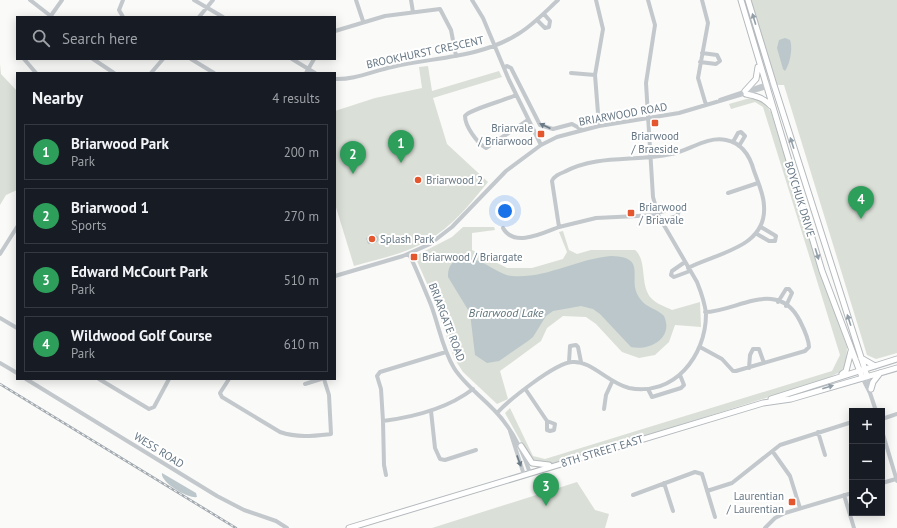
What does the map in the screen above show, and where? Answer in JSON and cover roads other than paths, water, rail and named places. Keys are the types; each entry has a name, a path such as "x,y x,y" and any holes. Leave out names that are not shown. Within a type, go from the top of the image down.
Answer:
{"main road":[{"name":"BOYCHUK DRIVE","path":"741,0 822,271 851,351 864,376"},
{"name":"BOYCHUK DRIVE","path":"748,0 861,358 862,370"},
{"path":"756,54 758,75 746,92 764,99 774,109"},
{"path":"838,377 846,371 851,351"},
{"path":"861,358 875,366"},
{"name":"8TH STREET EAST","path":"350,528 763,403 838,377 897,359"},
{"name":"8TH STREET EAST","path":"763,403 791,399 864,376 897,368"},
{"path":"870,391 873,382 880,373"},
{"path":"521,446 528,459 536,465 546,466 566,462"}],"street":[{"path":"30,0 50,16"},
{"path":"52,16 62,0"},
{"path":"122,16 119,10 123,0"},
{"path":"194,0 221,16"},
{"path":"199,16 213,0"},
{"path":"356,0 363,21"},
{"path":"411,0 413,12"},
{"name":"BROOKHURST CRESCENT","path":"336,79 351,78 392,67 456,56 495,46 519,34 544,14 558,0"},
{"path":"596,0 603,29 595,75 599,126"},
{"path":"497,413 552,370 569,362 581,362 612,382 630,388 648,389 664,385 680,375 689,367 700,347 705,312 701,292 657,214 651,182 646,72 655,31 654,16 648,0"},
{"path":"702,0 708,23 698,78 706,105"},
{"path":"475,1 516,95 541,145"},
{"path":"336,31 363,21 439,8 443,11 451,30 456,56"},
{"path":"537,20 545,28 549,27 550,21 544,14"},
{"path":"700,62 716,64 720,61 717,55 702,53"},
{"path":"25,60 35,72"},
{"path":"94,60 108,72"},
{"path":"152,72 162,60"},
{"path":"193,60 212,72"},
{"path":"293,60 307,71 313,60"},
{"path":"504,68 507,66 511,68 540,124 553,129 572,124 581,129"},
{"path":"571,73 595,75"},
{"name":"BRIARWOOD ROAD","path":"336,276 409,254 444,235 506,171 541,145 557,137 581,129 679,113 718,101 724,97 746,92 773,83"},
{"path":"516,95 495,104 470,111 465,116 465,119 473,134 486,148 528,120"},
{"path":"733,142 738,133 741,132 745,136 739,146"},
{"path":"559,227 553,187 554,178 567,170 593,161 650,157 685,151 713,139 733,142 739,146 751,160 764,206 761,227 757,234 740,247 689,269 679,277 674,277 671,274 672,271 685,262"},
{"path":"728,193 758,183"},
{"path":"503,228 510,235 517,237 530,237 559,227 596,218 657,214 674,208 679,211 677,216 661,222"},
{"path":"757,234 769,241 775,241 776,236 774,234 761,227"},
{"path":"0,254 16,229"},
{"name":"BRIARGATE ROAD","path":"409,254 431,305 446,352 459,375 497,413 508,427 521,446 530,473"},
{"path":"778,302 786,289 789,289 792,293 786,306"},
{"path":"700,347 722,359 733,371 750,368 805,352 809,347 805,330 799,318 786,306 778,302 762,298 749,300 715,311 705,312"},
{"path":"0,318 15,327"},
{"path":"569,362 570,346 576,345 578,347 581,362"},
{"path":"750,368 750,355 753,349 759,349 764,363"},
{"path":"386,475 384,465 381,389 377,376 380,372 446,352"},
{"path":"0,363 16,372"},
{"path":"648,389 652,397 681,388 684,385 680,375"},
{"name":"BOYCHUK DRIVE","path":"864,376 875,408"},
{"name":"WESS ROAD","path":"28,380 217,496 244,510 276,521 287,528"},
{"path":"101,380 149,409 154,407 168,380"},
{"path":"228,380 220,393 222,397 280,432 290,436 302,437 331,434 329,395 323,380"},
{"path":"306,384 320,380"},
{"path":"604,409 606,395 612,382"},
{"path":"383,421 407,418 431,411 464,396 473,389"},
{"path":"526,390 547,421"},
{"path":"431,411 434,448 440,459 443,460 476,450"},
{"path":"885,418 897,414"},
{"path":"707,491 732,483 772,452 789,441 849,423"},
{"name":"BRIARGATE ROAD","path":"508,427 524,475"},
{"path":"818,432 825,455"},
{"path":"885,441 897,480 885,482"},
{"path":"772,452 790,476 800,508"},
{"path":"632,495 695,472 700,473 702,474 715,517"},
{"path":"664,484 673,511"},
{"path":"765,528 775,518 800,508 849,494"},
{"path":"844,495 854,528"}],"water":[{"path":"785,38 790,40 791,51 790,60 785,71 783,69 777,48 779,40"},
{"name":"Splash Park","path":"375,235 379,237 377,242 368,244 366,238"},
{"name":"Briarwood Lake","path":"611,256 623,257 634,265 636,293 643,303 664,316 666,331 663,337 658,341 646,347 631,347 600,314 593,309 581,306 553,311 546,316 533,337 499,361 487,363 475,355 470,313 448,277 449,268 455,261 462,258 469,258 505,274 512,276 525,276 537,275 586,261"},
{"path":"162,473 196,493 197,497 181,493 175,489 165,481"}],"railway":[{"path":"0,384 236,528"}],"place":[{"name":"Briarwood / Braeside","path":"655,123"},
{"name":"Briarvale / Briarwood","path":"541,134"},
{"name":"Briarwood Park","path":"401,163"},
{"name":"Briarwood 1","path":"353,174"},
{"name":"Briarwood 2","path":"418,180"},
{"name":"Briarwood / Briavale","path":"631,213"},
{"name":"Wildwood Golf Course","path":"861,219"},
{"name":"Splash Park","path":"372,239"},
{"name":"Briarwood / Briargate","path":"414,257"},
{"name":"Laurentian / Laurentian","path":"792,502"},
{"name":"Edward McCourt Park","path":"546,506"}]}
